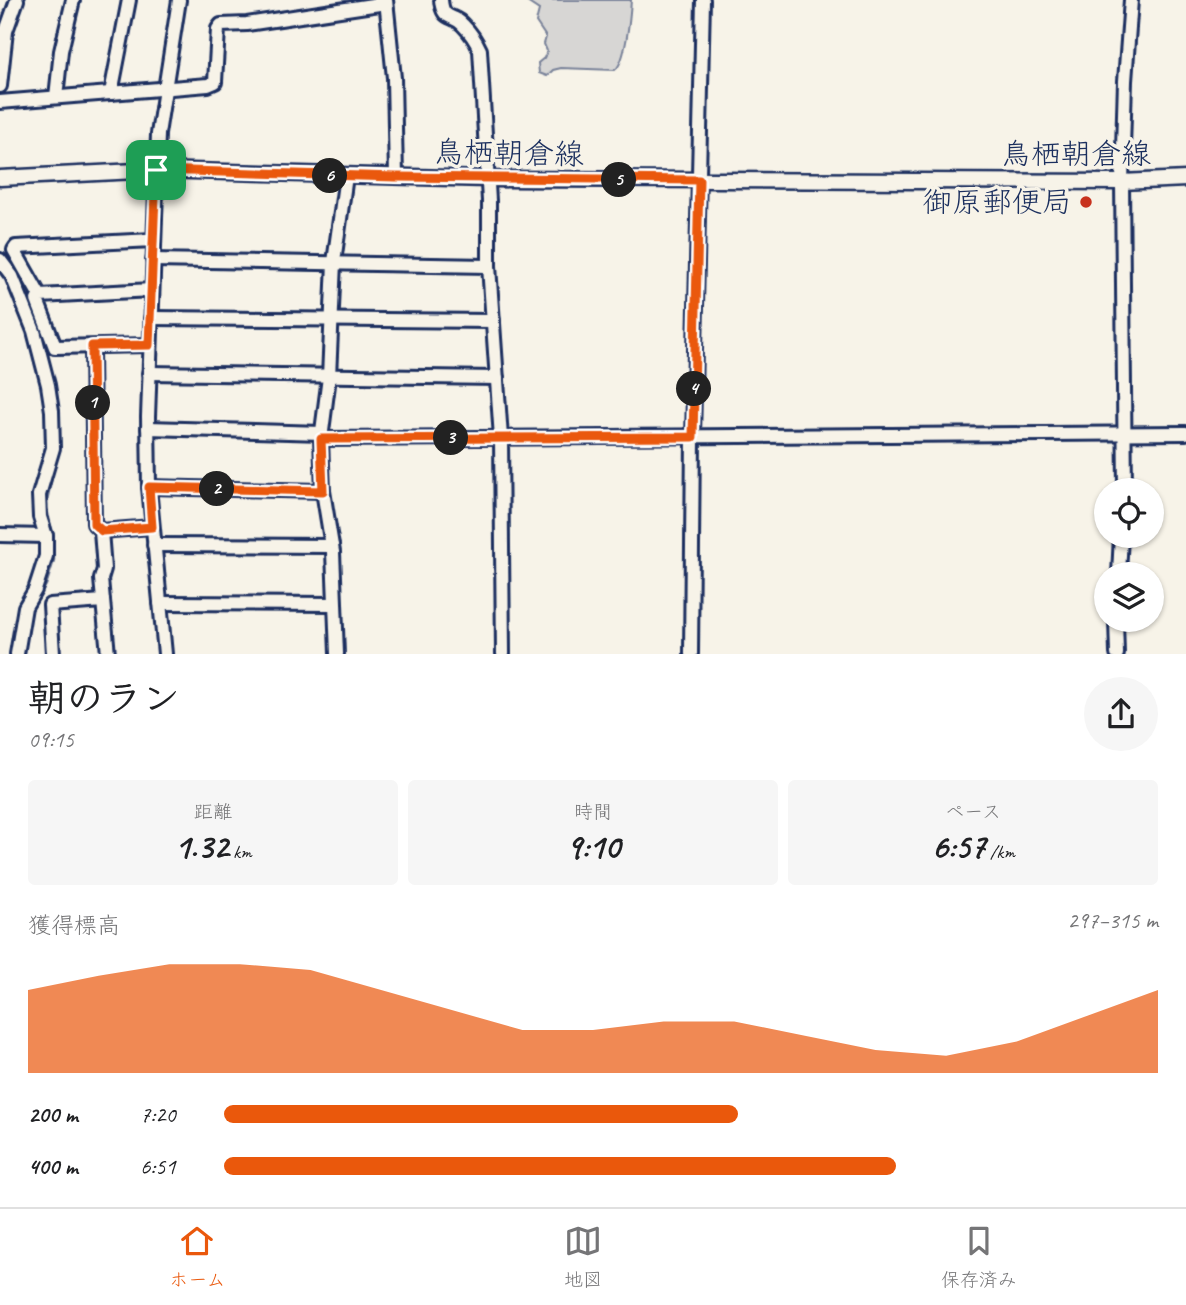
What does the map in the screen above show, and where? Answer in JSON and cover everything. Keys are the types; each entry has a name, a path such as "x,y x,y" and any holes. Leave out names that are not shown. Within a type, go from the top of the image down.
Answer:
{"main road":[{"name":"鳥栖朝倉線","path":"0,178 156,170 487,179 1122,182 1186,179"}],"street":[{"path":"0,86 6,31 17,0"},
{"path":"56,97 61,51 73,0"},
{"path":"111,93 129,0"},
{"path":"165,654 149,487 149,345 158,134 179,0"},
{"path":"441,0 442,10 448,18 461,22 480,50 489,266 501,438 503,654"},
{"path":"691,654 703,0"},
{"path":"1125,478 1122,182 1131,0"},
{"path":"0,102 167,89 215,82 218,29 221,25 247,24 386,2 394,78 396,177"},
{"path":"337,654 332,546 323,491 321,436 329,377 334,262 346,176"},
{"path":"40,296 14,250 16,247 153,240"},
{"path":"0,260 12,276 34,331 52,411 53,448 39,495 40,517 46,536 43,569 25,607 17,654"},
{"path":"153,260 489,266"},
{"path":"40,296 152,290"},
{"path":"40,296 37,300 55,347 149,345"},
{"path":"151,318 493,321"},
{"path":"92,346 94,524 102,531 152,527"},
{"path":"149,373 497,379"},
{"path":"148,428 321,436 501,438 1186,433"},
{"path":"149,487 323,491"},
{"path":"102,531 103,601 108,654"},
{"path":"0,535 46,536"},
{"path":"154,545 332,546"},
{"path":"53,654 50,604 103,601"},
{"path":"160,603 334,604"},
{"path":"1116,632 1117,654"}],"shaded area":[{"path":"524,0 631,0 627,38 619,65 615,70 561,68 553,70 547,76 539,73 538,63 547,51 544,44 546,37 536,22 539,10"}],"waterway":[{"path":"40,331 49,365"},
{"path":"58,427 59,442"},
{"path":"29,615 46,585 54,560 53,535 46,505 57,455"}],"place":[{"name":"御原郵便局","path":"1086,202"}],"route":[{"path":"156,170 487,179 699,180 693,437 321,439 323,491 149,487 152,527 102,531 94,524 92,346 149,345 156,170"}]}
